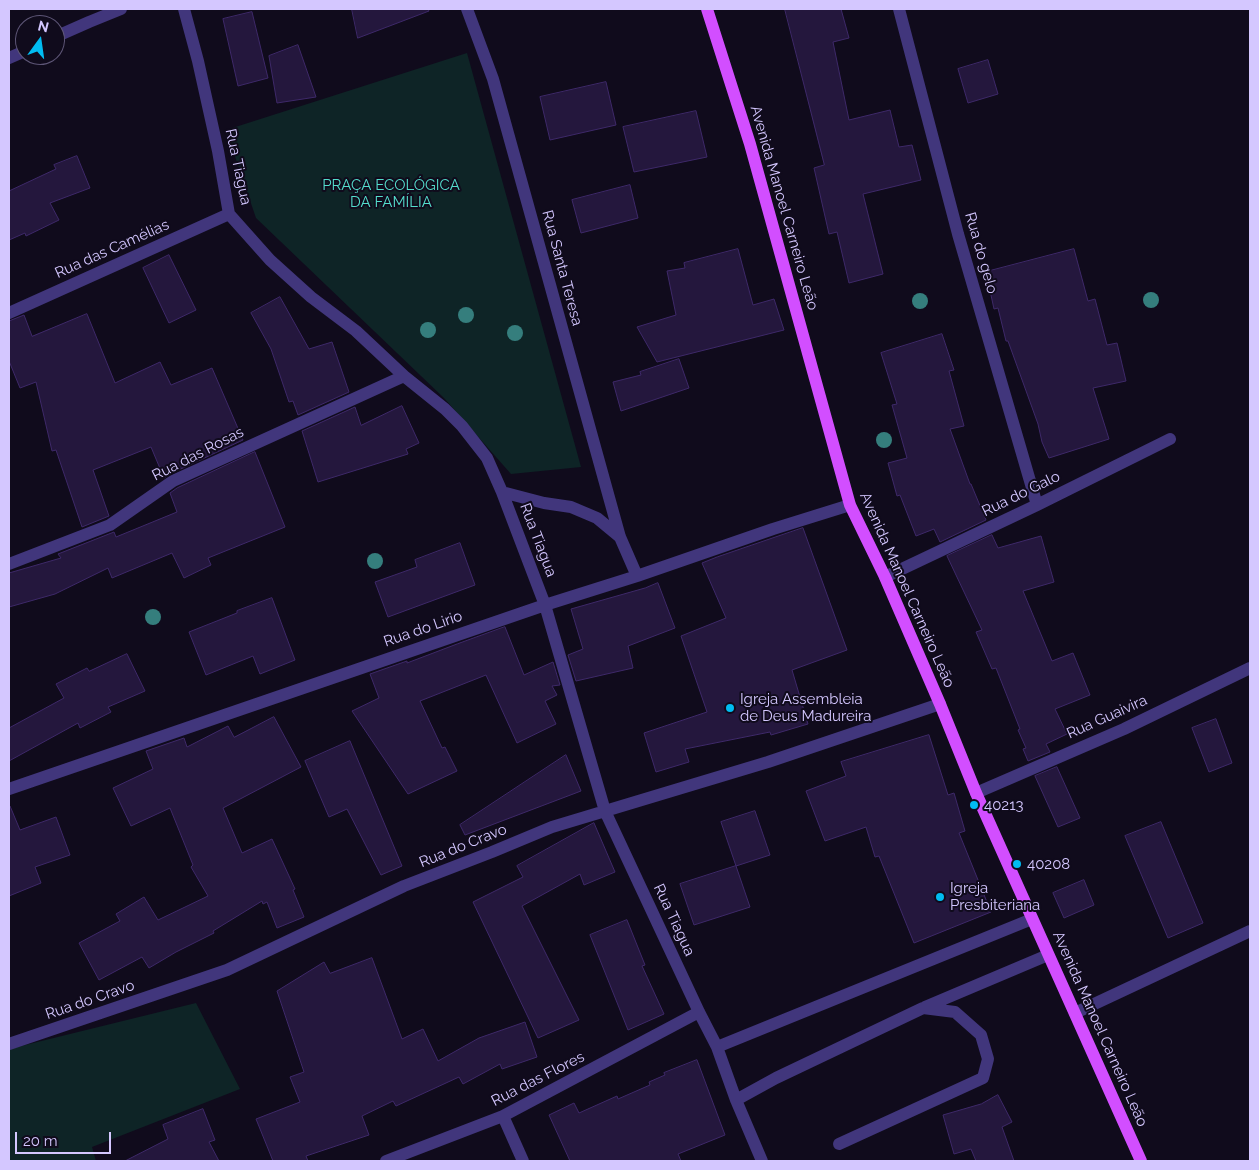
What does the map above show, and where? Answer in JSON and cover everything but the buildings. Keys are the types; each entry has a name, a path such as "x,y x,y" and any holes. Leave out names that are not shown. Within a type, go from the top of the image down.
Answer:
{"main road":[{"name":"Avenida Manoel Carneiro Leão","path":"707,9 750,144 850,505 885,577 976,793 1141,1161"}],"street":[{"path":"65,32 121,9"},
{"name":"Rua Tiagua","path":"184,9 198,61 230,214 270,260 311,297 356,331 404,376 445,409 462,426 487,458 545,605 605,811 717,1047 736,1100 762,1161"},
{"name":"Rua Santa Teresa","path":"467,9 493,79 620,538"},
{"name":"Rua do gelo","path":"899,9 958,234 1038,506"},
{"name":"Rua das Camélias","path":"9,313 230,214"},
{"name":"Rua das Rosas","path":"9,564 110,525 173,482 404,376"},
{"name":"Rua do Galo","path":"885,577 1038,506 1170,438"},
{"path":"502,492 544,503 571,507 598,518 620,538 637,576"},
{"name":"Rua do Lirio","path":"9,789 545,605 850,505"},
{"name":"Rua Guaivira","path":"976,793 1124,728 1250,668"},
{"name":"Rua do Cravo","path":"9,1044 227,970 404,886 552,827 768,762 940,704"},
{"path":"717,1047 1032,919"},
{"path":"1075,1012 1250,932"},
{"path":"736,1100 776,1078 923,1008 1048,955"},
{"path":"839,1144 983,1078 988,1059 981,1035 954,1012 923,1008"},
{"name":"Rua das Flores","path":"386,1161 503,1116 699,1012"},
{"path":"503,1116 524,1161"}],"green space":[{"name":"PRAÇA ECOLÓGICA DA FAMÍLIA","path":"467,53 581,467 511,474 444,398 256,218 226,130"},
{"path":"196,1003 240,1089 92,1147 96,1161 9,1161 9,1049"}],"place":[{"name":"Igreja Assembleia de Deus Madureira","path":"730,708"},
{"name":"40213","path":"974,805"},
{"name":"40208","path":"1017,864"},
{"name":"Igreja Presbiteriana","path":"940,897"}]}
